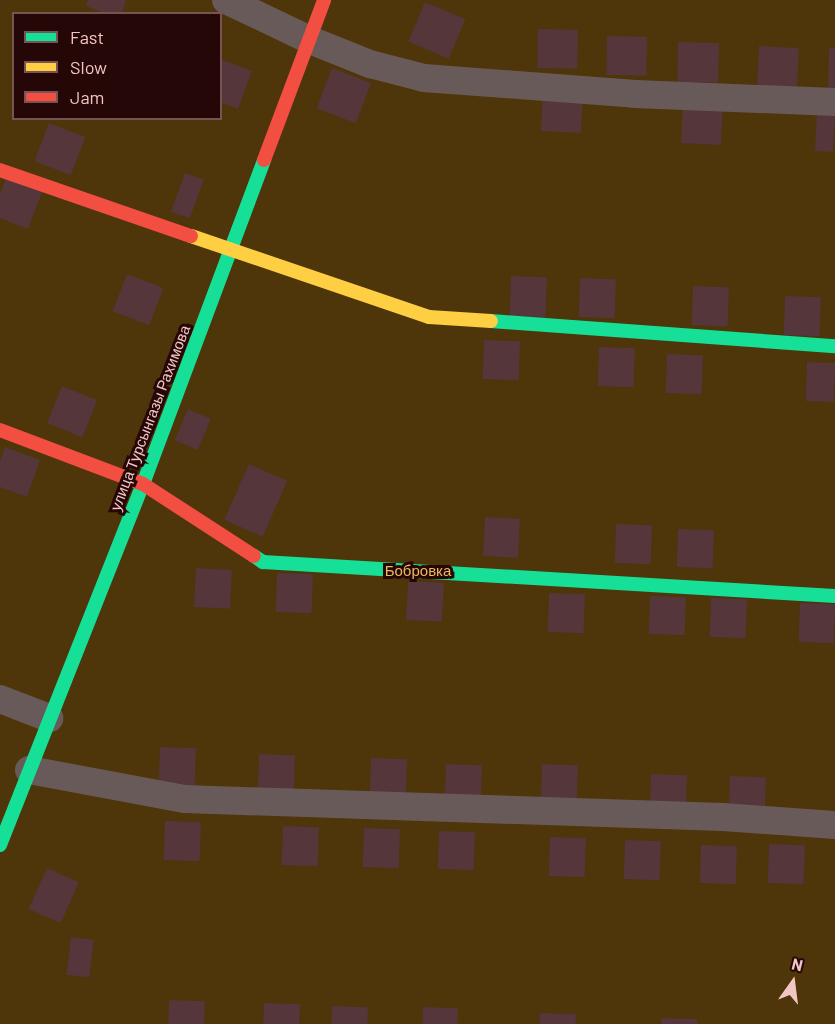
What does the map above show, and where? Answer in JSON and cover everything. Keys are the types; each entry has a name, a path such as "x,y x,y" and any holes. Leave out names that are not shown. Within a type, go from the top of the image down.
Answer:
{"street":[{"path":"226,0 370,64 424,78 635,94 835,102"},
{"name":"улица Турсынгазы Рахимова","path":"0,845 143,484 324,0"},
{"path":"0,170 429,317 835,346"},
{"path":"0,430 143,484 263,562 835,596"},
{"path":"0,699 49,718"},
{"path":"29,770 184,800 723,817 835,825"}],"green space":[{"name":"Бобровка","path":"0,0 835,0 835,1024 0,1024"}],"building":[{"path":"88,0 126,0 123,12 102,12 86,6"},
{"path":"425,2 466,19 449,59 408,42"},
{"path":"538,29 578,30 577,69 537,68"},
{"path":"607,36 647,37 646,76 606,75"},
{"path":"678,42 719,43 718,83 677,82"},
{"path":"759,46 799,48 797,88 757,86"},
{"path":"829,48 835,48 835,88 828,88"},
{"path":"222,60 252,71 238,109 222,103"},
{"path":"332,68 371,83 356,123 317,108"},
{"path":"543,91 583,93 581,133 541,131"},
{"path":"683,103 723,105 721,145 681,143"},
{"path":"817,111 835,112 833,152 815,151"},
{"path":"49,123 85,137 71,175 34,161"},
{"path":"185,173 204,180 190,218 171,212"},
{"path":"6,178 42,192 28,229 0,218 0,194"},
{"path":"127,274 163,288 149,325 113,311"},
{"path":"511,276 547,277 546,317 510,316"},
{"path":"580,278 616,279 615,318 579,317"},
{"path":"693,286 729,287 728,326 692,325"},
{"path":"785,296 821,297 820,336 784,335"},
{"path":"484,340 520,341 519,380 483,379"},
{"path":"599,347 635,348 634,387 598,386"},
{"path":"667,354 703,355 702,394 666,393"},
{"path":"807,362 835,363 834,402 806,401"},
{"path":"62,386 97,400 82,437 47,423"},
{"path":"188,409 211,419 198,450 175,440"},
{"path":"5,447 40,460 27,497 0,487 0,461"},
{"path":"249,464 287,481 263,537 224,520"},
{"path":"485,517 520,519 518,558 483,556"},
{"path":"616,524 652,525 651,564 615,563"},
{"path":"678,529 714,530 713,568 677,567"},
{"path":"196,568 232,570 230,609 194,607"},
{"path":"277,573 313,574 312,613 276,612"},
{"path":"408,581 444,583 442,622 406,620"},
{"path":"549,593 585,594 584,633 548,632"},
{"path":"650,596 686,597 685,635 649,634"},
{"path":"711,598 747,599 746,638 710,637"},
{"path":"800,603 835,604 834,643 799,642"},
{"path":"160,747 196,748 195,787 159,786"},
{"path":"259,754 295,755 294,794 258,793"},
{"path":"371,758 407,759 406,798 370,797"},
{"path":"446,764 482,765 481,803 445,802"},
{"path":"542,764 578,765 577,803 541,802"},
{"path":"651,774 687,775 686,813 650,812"},
{"path":"730,776 766,777 765,816 729,815"},
{"path":"165,821 201,822 200,861 164,860"},
{"path":"283,826 319,827 318,866 282,865"},
{"path":"364,828 400,829 399,868 363,867"},
{"path":"439,831 475,832 474,870 438,869"},
{"path":"550,837 586,838 585,877 549,876"},
{"path":"625,840 661,841 660,880 624,879"},
{"path":"769,844 805,845 804,884 768,883"},
{"path":"701,845 737,846 736,884 700,883"},
{"path":"47,868 79,882 61,923 29,909"},
{"path":"71,937 94,940 89,978 66,975"},
{"path":"169,1000 205,1001 204,1024 168,1024"},
{"path":"264,1003 300,1004 299,1024 263,1024"},
{"path":"332,1006 368,1007 367,1024 331,1024"},
{"path":"423,1007 458,1008 457,1024 422,1024"},
{"path":"540,1013 576,1014 576,1024 540,1024"},
{"path":"661,1018 697,1019 697,1024 661,1024"}],"traffic: fast":[{"path":"0,845 143,484 264,160"},
{"path":"491,321 835,346"},
{"path":"254,556 263,562 835,596"}],"traffic: slow":[{"path":"191,236 429,317 491,321"}],"traffic: jam":[{"path":"264,160 324,0"},
{"path":"0,170 191,236"},
{"path":"0,430 143,484 254,556"}]}
